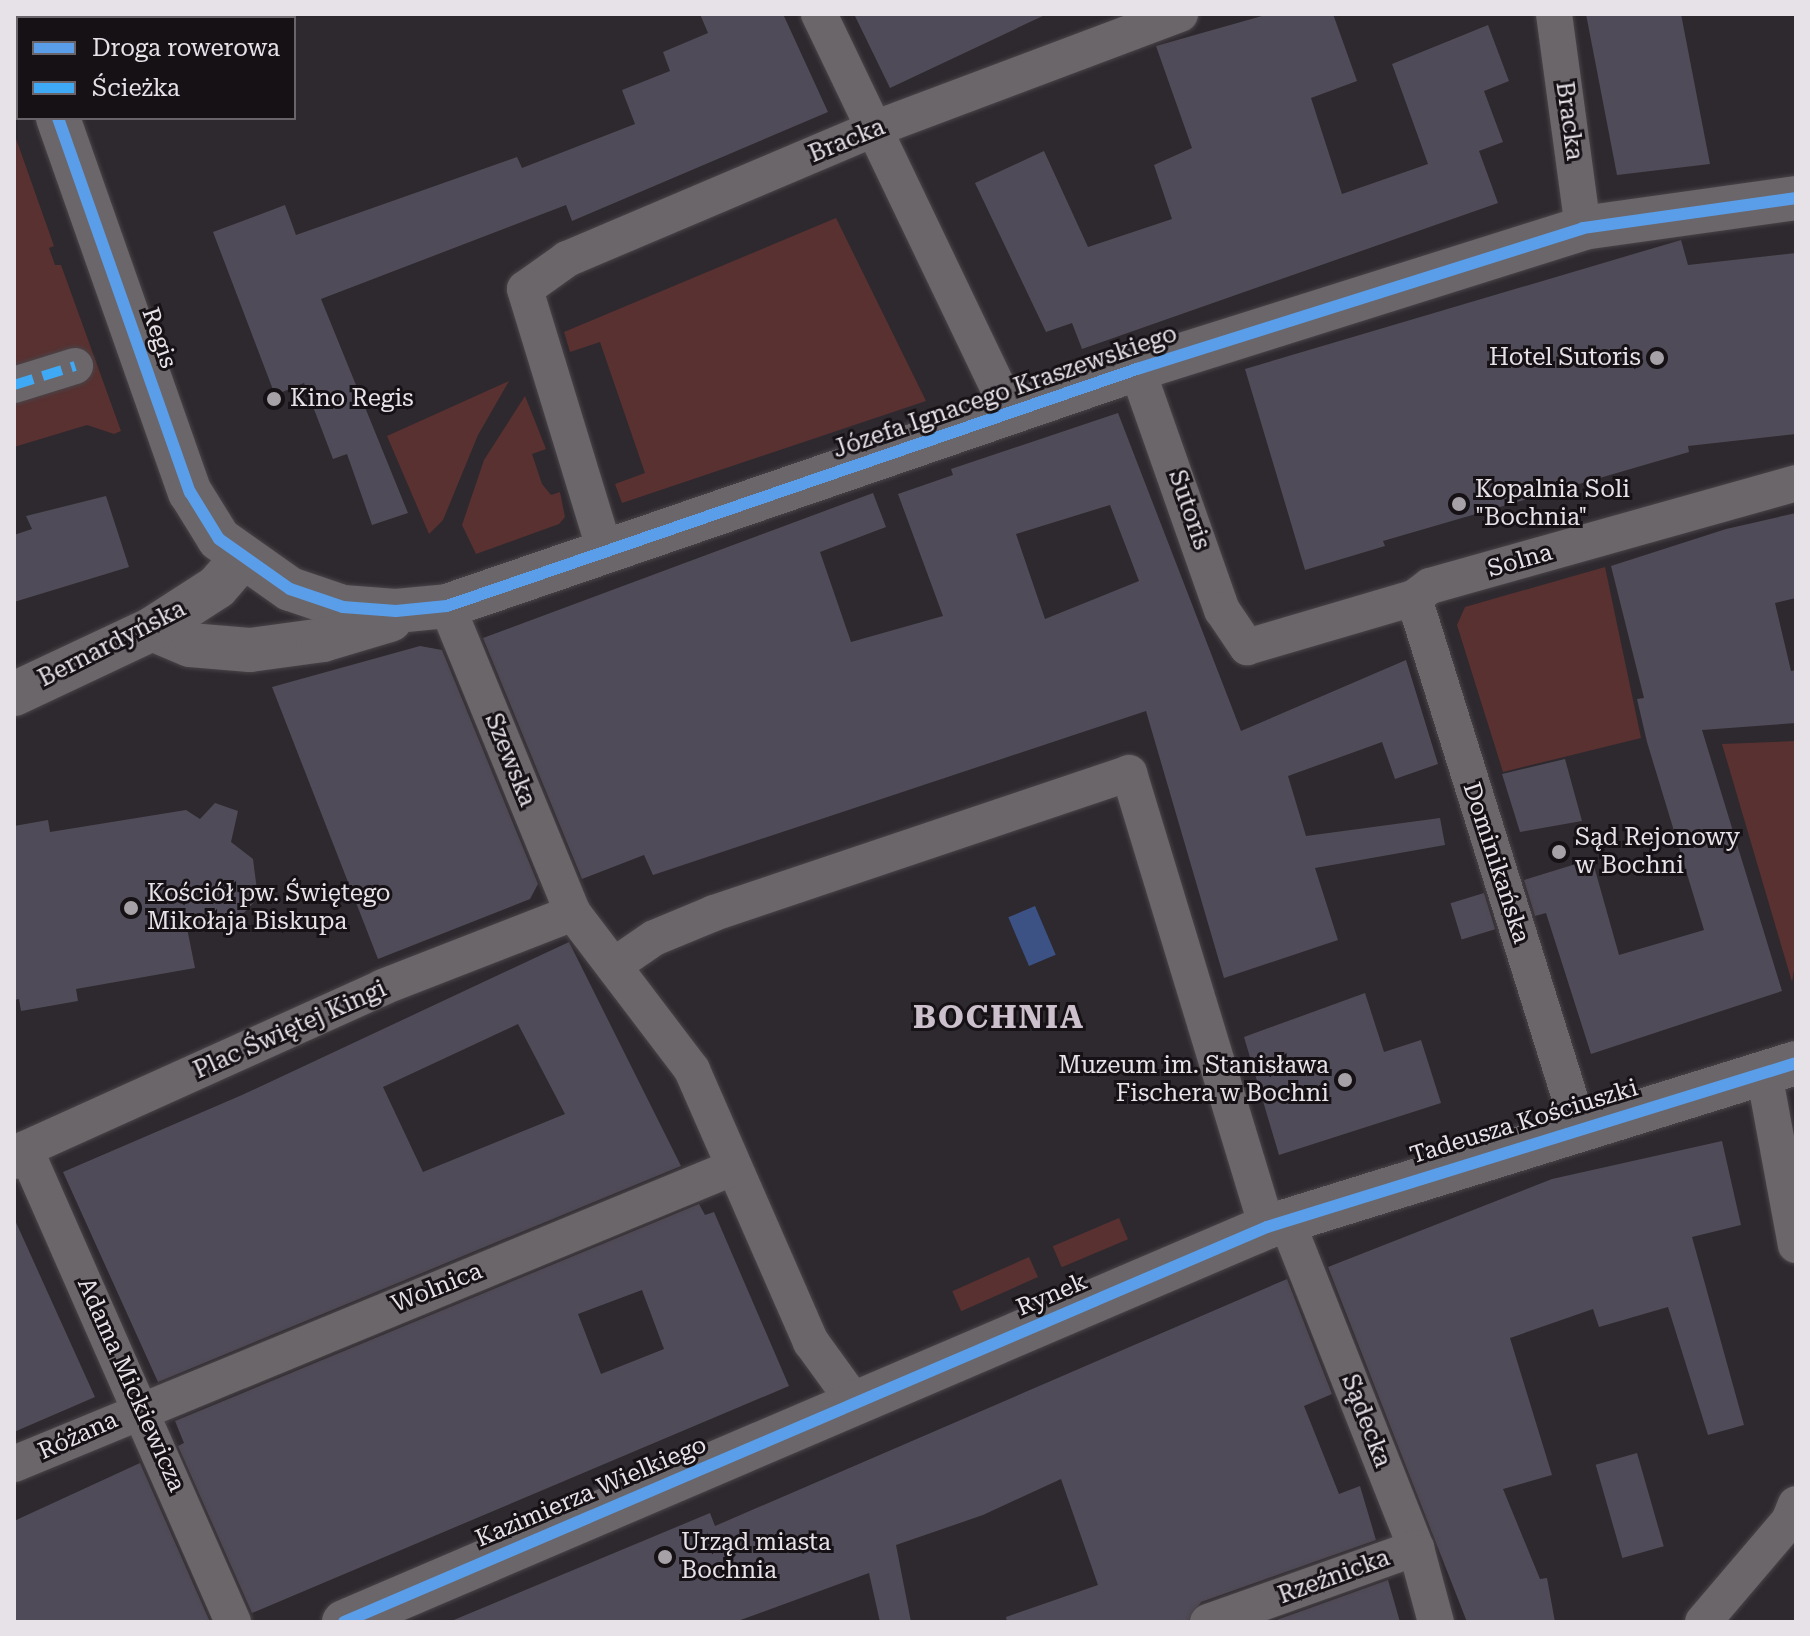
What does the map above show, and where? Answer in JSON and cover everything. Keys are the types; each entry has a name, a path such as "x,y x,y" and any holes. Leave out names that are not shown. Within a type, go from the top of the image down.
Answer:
{"street":[{"path":"819,14 1011,415"},
{"name":"Bracka","path":"605,551 525,289 567,259 874,129 1180,14"},
{"name":"Bracka","path":"1554,14 1583,228"},
{"name":"Regis","path":"59,120 190,492 219,539 241,559"},
{"name":"Józefa Ignacego Kraszewskiego","path":"241,559 290,589 343,607 435,608 1011,415 1137,369 1583,228 1796,198"},
{"path":"14,385 75,366"},
{"name":"Sutoris","path":"1137,369 1222,610 1247,647"},
{"name":"Solna","path":"1247,647 1414,598 1430,586 1796,483"},
{"name":"Bernardyńska","path":"14,694 152,629 217,587 241,559"},
{"name":"Dominikańska","path":"1414,598 1579,1127"},
{"path":"152,629 190,645 280,648 435,608"},
{"name":"Szewska","path":"435,608 573,913"},
{"path":"616,964 654,938 714,913 1129,773 1277,1225"},
{"path":"573,913 616,964 692,1070 732,1168 811,1342 853,1400"},
{"name":"Plac Świętej Kingi","path":"20,1155 383,987 573,913"},
{"path":"1780,1068 1796,1245"},
{"name":"Tadeusza Kościuszki","path":"1277,1225 1579,1127 1780,1068"},
{"name":"Adama Mickiewicza","path":"20,1155 142,1407 233,1622"},
{"name":"Wolnica","path":"142,1407 732,1168"},
{"name":"Rynek","path":"853,1400 1277,1225"},
{"name":"Sądecka","path":"1277,1225 1416,1548 1436,1622"},
{"name":"Kazimierza Wielkiego","path":"344,1622 705,1469 853,1400"},
{"name":"Różana","path":"14,1464 142,1407"},
{"path":"1703,1622 1789,1521 1796,1504"},
{"name":"Rzeźnicka","path":"1208,1622 1416,1548"}],"shaded area":[{"path":"14,133 54,246 49,248 55,265 61,265 121,431 114,434 87,425 14,447"},
{"path":"836,218 926,401 622,503 615,484 645,473 600,342 570,352 564,332"},
{"path":"509,381 478,435 443,520 429,534 387,436"},
{"path":"525,396 546,449 532,454 542,484 551,495 560,492 565,517 559,524 476,554 462,525 484,460"},
{"path":"1605,567 1641,738 1503,772 1457,625 1465,607"},
{"path":"1796,741 1796,958 1792,982 1722,744"},
{"path":"1119,1218 1128,1239 1062,1267 1053,1246"},
{"path":"1029,1257 1038,1277 961,1311 952,1291"}],"water":[{"path":"1035,906 1056,955 1029,966 1008,917"}],"building":[{"path":"700,14 783,14 828,112 572,221 566,205 321,299 408,513 372,525 347,454 333,459 304,383 275,395 213,232 285,205 296,235 517,157 522,168 635,124 622,90 670,71 663,52 708,33"},
{"path":"854,14 1047,14 890,88"},
{"path":"1269,14 1333,14 1357,81 1311,98 1342,194 1428,164 1392,64 1488,25 1509,81 1484,91 1503,142 1479,151 1498,203 1082,349 1072,323 1046,332 975,183 1044,151 1088,247 1172,219 1154,165 1192,148 1156,46"},
{"path":"1586,14 1681,14 1710,164 1617,175"},
{"path":"1681,240 1688,265 1796,253 1796,434 1688,446 1689,452 1383,541 1385,546 1305,570 1245,369"},
{"path":"1118,413 1241,731 1406,660 1438,764 1395,779 1382,742 1288,776 1306,836 1440,818 1445,845 1315,868 1338,940 1224,978 1146,711 653,875 644,855 582,879 483,638 873,493 886,527 820,552 851,642 943,616 898,494 953,475 951,469","holes":["1110,505 1139,581 1045,619 1016,534"]},
{"path":"106,496 129,567 14,602 14,535 32,529 26,516"},
{"path":"1796,513 1796,598 1775,603 1791,671 1796,670 1796,723 1702,730 1782,991 1591,1054 1546,913 1535,916 1524,880 1592,859 1619,955 1704,930 1647,742 1637,699 1644,698 1611,566 1726,529"},
{"path":"420,646 442,650 538,884 530,899 378,959 272,687"},
{"path":"1565,759 1582,821 1520,832 1502,774"},
{"name":"Kościół pw. Świętego Mikołaja Biskupa","path":"215,803 238,811 231,842 253,859 258,898 240,917 187,928 195,968 76,989 78,1001 21,1011 19,999 14,1000 14,826 48,820 50,832 186,810 200,819"},
{"path":"1484,893 1495,929 1462,940 1451,903"},
{"path":"569,942 681,1166 158,1382 63,1172 242,1095","holes":["518,1024 565,1114 423,1172 383,1087"]},
{"name":"Muzeum im. Stanisława Fischera w Bochni","path":"1365,993 1384,1052 1421,1040 1441,1103 1279,1155 1244,1037"},
{"path":"1722,1141 1741,1225 1692,1237 1744,1425 1708,1435 1668,1307 1599,1327 1593,1309 1510,1338 1552,1475 1503,1489 1540,1579 1547,1578 1555,1622 1467,1622 1328,1267 1552,1179"},
{"path":"699,1204 705,1215 714,1212 789,1386 252,1613 178,1446 184,1443 175,1421","holes":["642,1290 664,1349 601,1374 578,1314"]},
{"path":"14,1218 95,1397 14,1432"},
{"path":"1287,1279 1332,1394 1304,1406 1339,1494 1360,1486 1376,1540 1201,1602 1188,1622 1007,1622 1006,1617 1098,1585 1061,1479 983,1515 896,1545 911,1622 880,1622 869,1573 735,1622 449,1622 710,1513 715,1526"},
{"path":"1637,1453 1664,1546 1622,1558 1596,1465"},
{"path":"140,1463 210,1622 14,1622 14,1521"},
{"path":"1388,1580 1400,1622 1271,1622"}],"marked path":[{"path":"14,385 75,366"}],"cycle path":[{"path":"59,120 190,492 219,539 290,589 343,607 396,611 447,606 1137,369 1583,228 1796,198"},
{"path":"344,1622 1267,1227 1796,1063"}],"place":[{"name":"Hotel Sutoris","path":"1657,358"},
{"name":"Kino Regis","path":"274,399"},
{"name":"Kopalnia Soli \"Bochnia\"","path":"1459,504"},
{"name":"Sąd Rejonowy w Bochni","path":"1559,852"},
{"name":"Kościół pw. Świętego Mikołaja Biskupa","path":"131,908"},
{"name":"Muzeum im. Stanisława Fischera w Bochni","path":"1345,1080"},
{"name":"Urząd miasta Bochnia","path":"665,1557"}],"district":[{"name":"BOCHNIA","path":"999,1017"}]}
